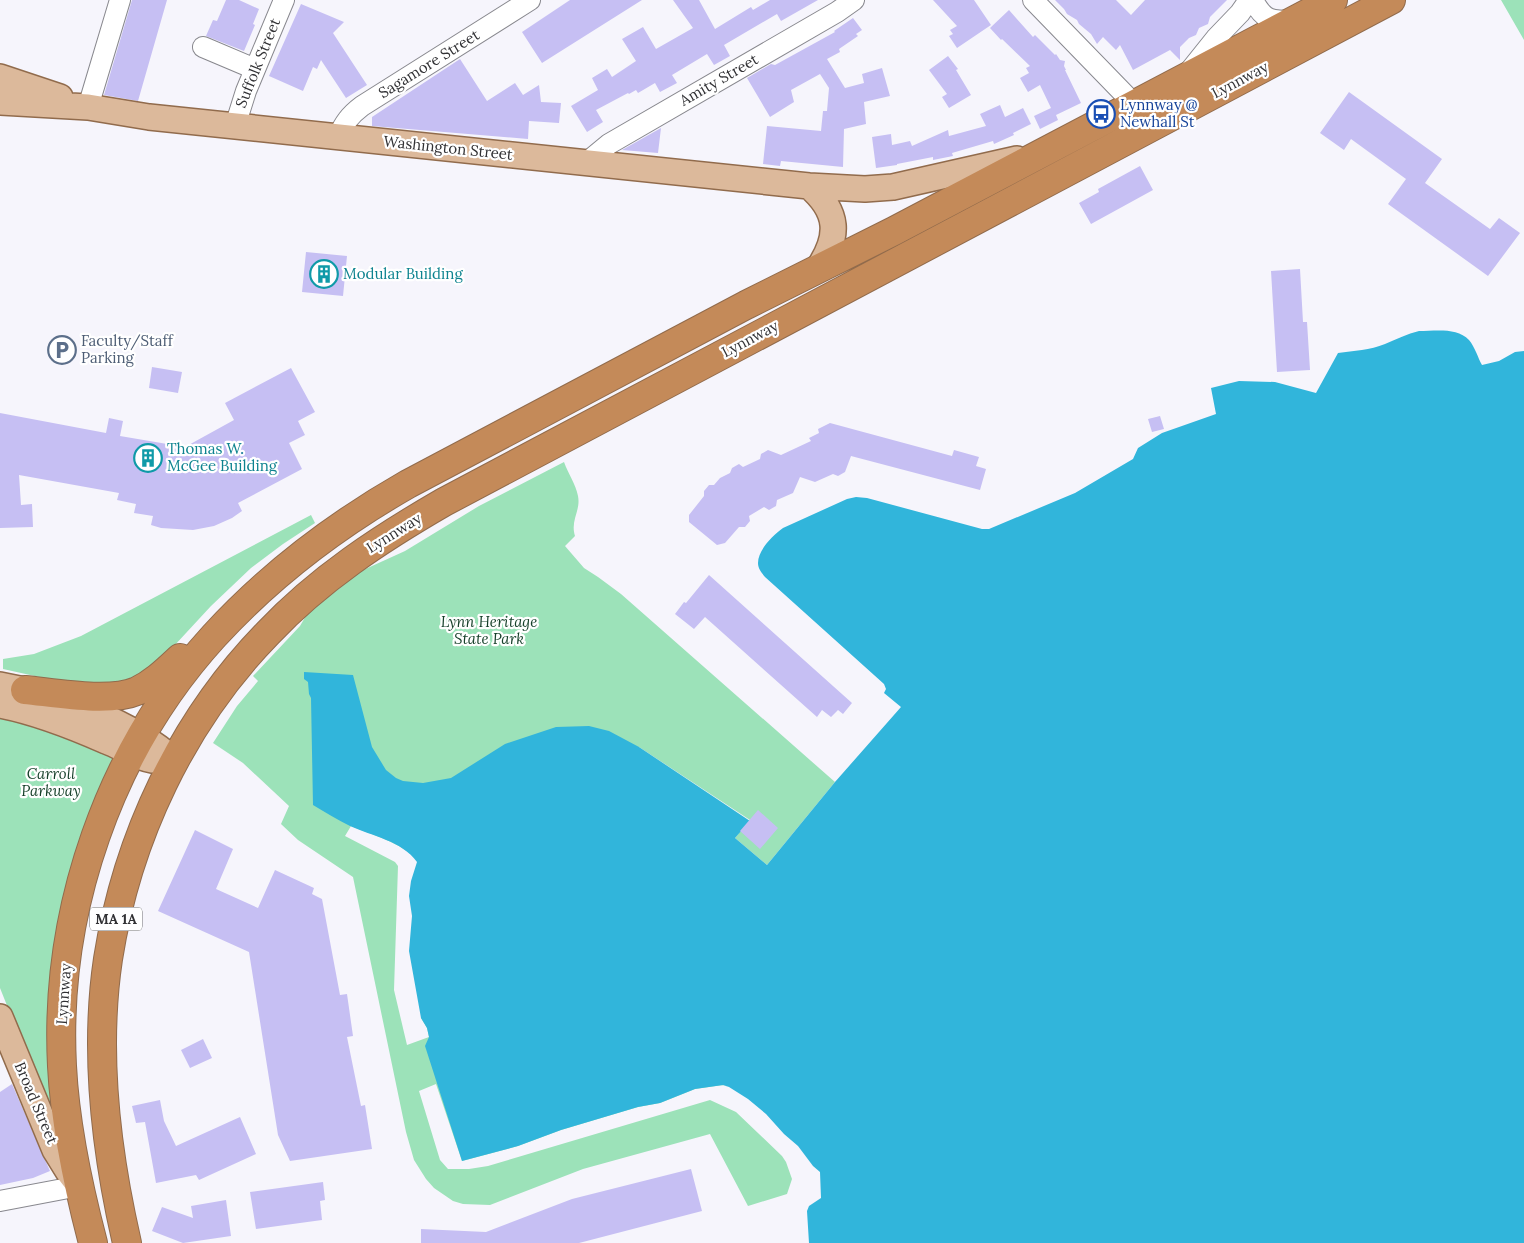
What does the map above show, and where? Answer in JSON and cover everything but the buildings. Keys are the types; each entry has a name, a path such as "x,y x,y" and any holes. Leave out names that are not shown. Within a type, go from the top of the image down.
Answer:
{"highway":[{"name":"Lynnway","path":"93,1243 66,1111 62,1067 62,1012 66,961 76,907 89,855 108,804 127,739 212,638 252,597 281,571 316,544 392,493 746,304 894,231 1333,0"},
{"name":"Lynnway","path":"127,1243 111,1152 104,1087 102,1040 108,961 117,911 131,861 152,808 175,761 188,737 232,673 268,632 328,578 381,540 485,480 1391,0"},
{"path":"12,688 104,697 118,696 137,691 153,682 252,597"}],"main road":[{"name":"Washington Street","path":"0,77 88,107"},
{"name":"Washington Street","path":"0,102 88,107 149,117 809,186 884,188 999,164 1050,148"},
{"path":"809,186 825,202 834,224 831,244 825,259 818,269"},
{"path":"12,688 65,702 127,739"},
{"path":"0,705 158,746 175,761"},
{"name":"Broad Street","path":"0,1017 55,1150 80,1186"}],"street":[{"path":"88,107 120,0"},
{"name":"Suffolk Street","path":"235,126 238,112 284,0"},
{"name":"Sagamore Street","path":"338,137 344,124 362,106 530,0"},
{"name":"Amity Street","path":"586,163 609,144 837,12 854,0"},
{"path":"1033,0 1134,104"},
{"path":"1184,78 1216,38 1251,0 1261,14 1267,18 1275,21 1294,20"},
{"path":"203,47 255,69"},
{"path":"0,1201 80,1186"}],"green space":[{"path":"1501,0 1524,0 1524,40"},
{"name":"Lynn Heritage State Park","path":"564,462 576,488 579,501 574,525 575,536 565,546 584,568 621,594 835,782 767,865 735,838 750,820 639,747 416,859 403,848 351,826 345,836 395,862 398,866 394,990 407,1045 429,1037 427,1028 421,1018 478,1013 722,1085 695,1089 660,1103 638,1107 561,1130 518,1146 462,1161 436,1084 419,1091 440,1160 448,1169 469,1169 488,1166 710,1100 736,1112 786,1162 792,1179 787,1194 748,1206 710,1134 583,1169 490,1205 463,1204 453,1201 434,1188 414,1160 406,1132 353,877 298,840 281,824 289,806 243,763 213,743 237,706 258,681 253,676 300,626 307,614 361,571 405,551 479,506"},
{"path":"311,515 315,523 251,568 211,606 149,673 98,690 3,669 3,659 34,654 81,636"},
{"name":"Carroll Parkway","path":"0,715 39,724 112,757 112,766 88,825 62,1143 0,988"}],"water":[{"path":"1419,331 1452,331 1464,336 1475,349 1482,365 1499,361 1515,352 1524,351 1524,1243 809,1243 807,1211 809,1206 821,1198 820,1172 798,1146 766,1114 748,1099 723,1085 695,1089 660,1103 638,1107 561,1130 518,1146 462,1161 425,1046 429,1037 427,1028 421,1018 409,951 412,916 409,896 417,862 411,855 395,844 350,826 313,805 311,698 308,682 304,679 304,672 353,675 372,747 386,770 403,781 423,783 451,778 505,744 556,727 589,726 609,731 639,747 750,821 735,838 767,865 835,782 901,707 884,693 886,689 884,684 761,572 758,563 760,553 779,531 847,499 856,497 867,498 982,529 989,529 1075,493 1133,459 1138,448 1162,433 1216,414 1211,388 1239,381 1275,382 1316,393 1338,353 1374,348"}],"place":[{"name":"Lynnway @ Newhall St","path":"1101,114"},
{"name":"Modular Building","path":"324,274"},
{"name":"Faculty/Staff Parking","path":"62,350"},
{"name":"Thomas W. McGee Building","path":"148,458"}]}
